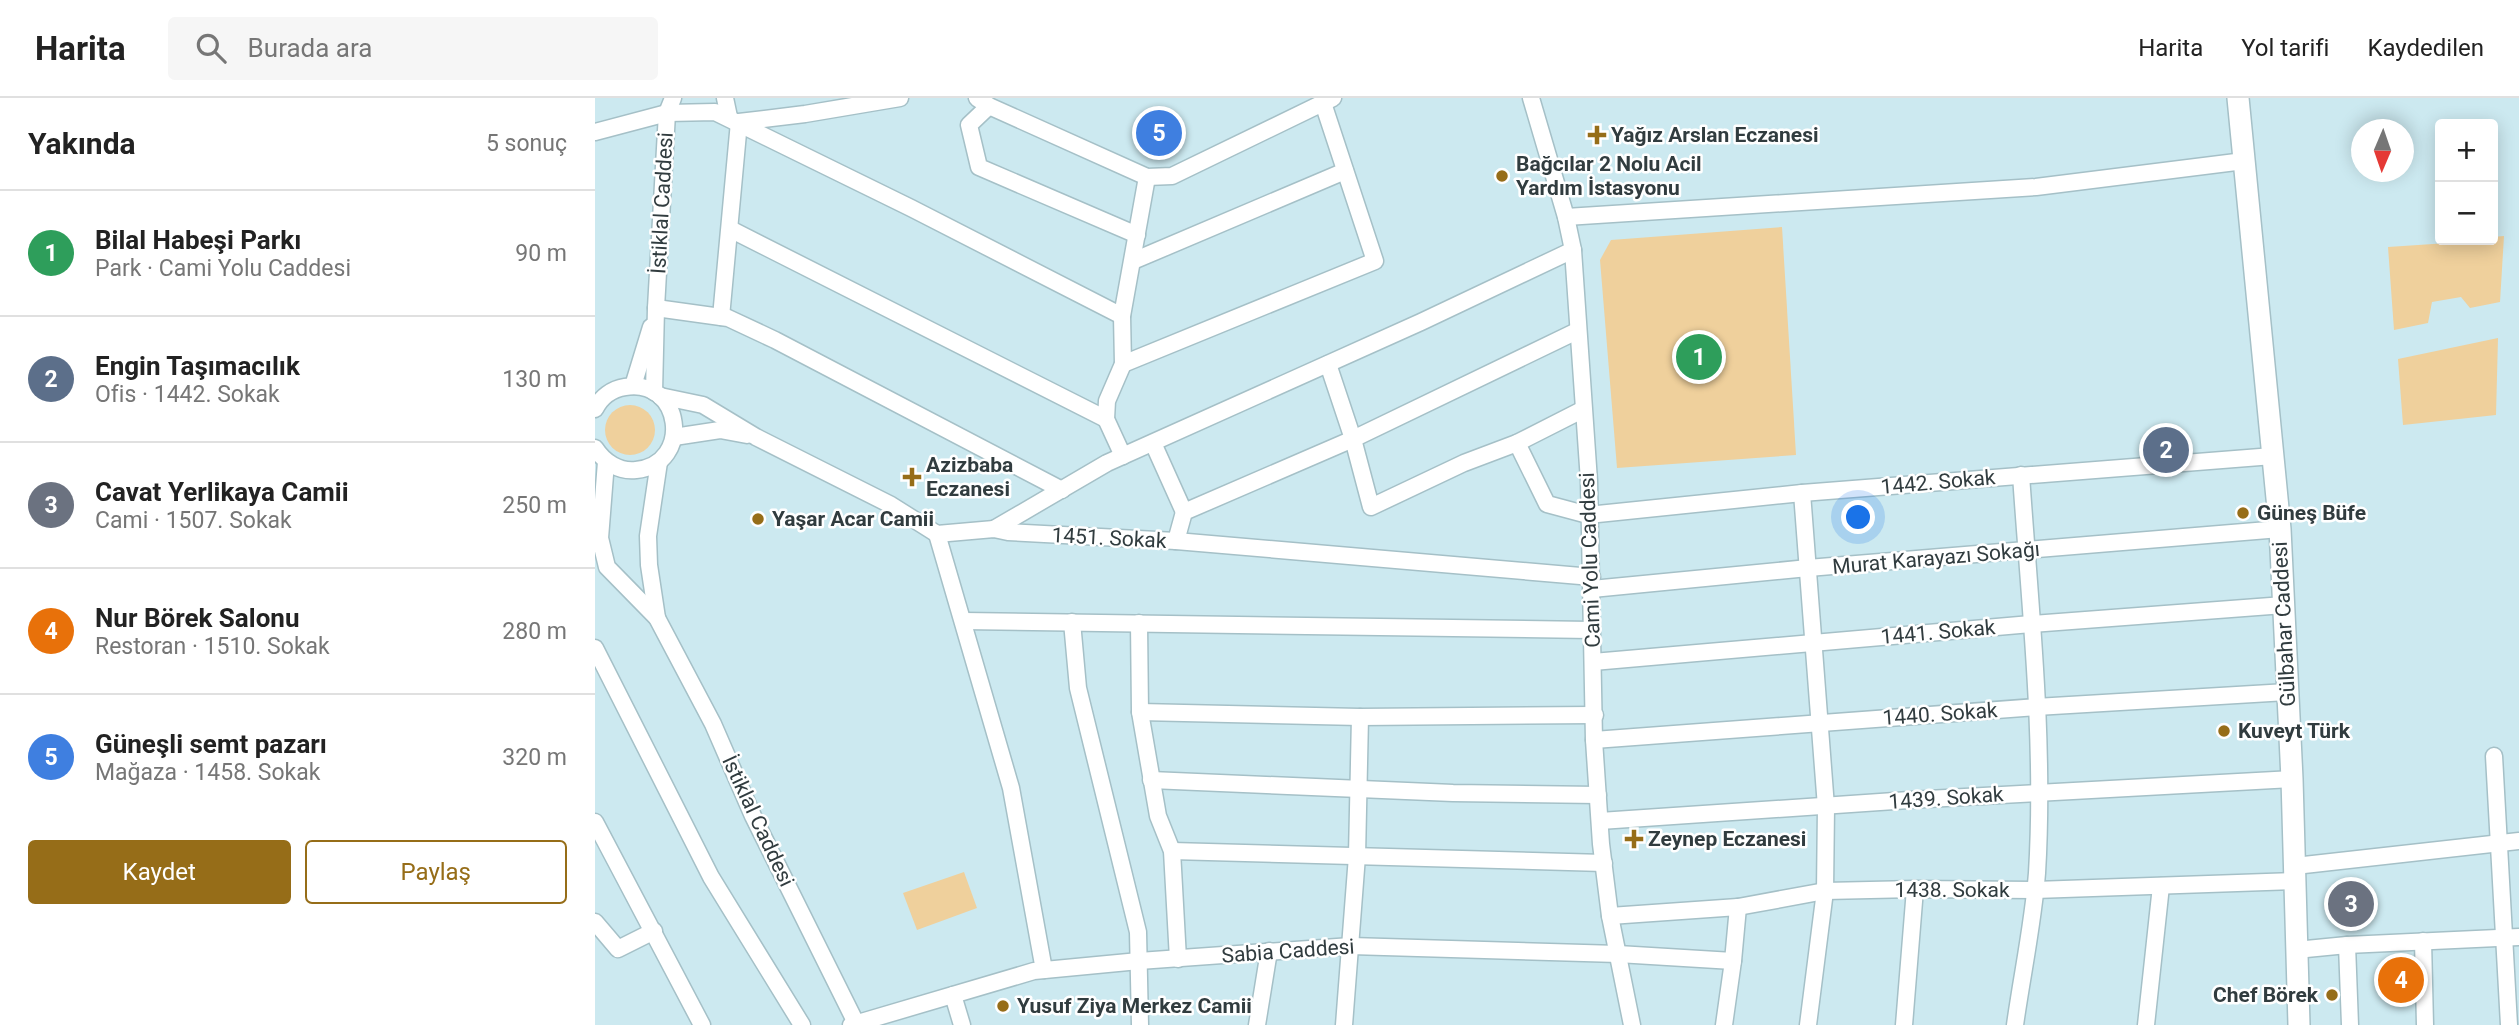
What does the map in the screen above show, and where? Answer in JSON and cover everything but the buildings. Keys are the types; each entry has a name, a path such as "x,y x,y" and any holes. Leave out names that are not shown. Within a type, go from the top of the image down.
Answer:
{"main road":[{"name":"Gülbahar Caddesi","path":"2238,98 2280,529 2292,779 2299,1025"}],"street":[{"path":"721,317 730,229 734,120 725,98"},
{"path":"734,120 805,114 900,98"},
{"name":"Cami Yolu Caddesi","path":"1531,98 1573,250 1589,481 1594,740 1598,795 1610,916 1632,1025"},
{"path":"1123,364 1375,261 1345,171 1328,101 1172,176 1147,177 983,102 969,125 978,167 1137,235"},
{"path":"595,132 670,105 715,112 1122,316"},
{"name":"İstiklal Caddesi","path":"657,394 656,308 670,105"},
{"path":"1566,217 2036,187 2244,161"},
{"path":"1133,261 1345,171"},
{"path":"1123,456 1106,419 1107,401 1123,364 1122,316 1147,177"},
{"path":"730,229 1106,419"},
{"path":"994,529 1123,456 1573,250"},
{"path":"656,308 728,318 1062,490"},
{"name":"İstiklal Caddesi","path":"633,386 656,308"},
{"path":"1184,512 1353,439 1577,331"},
{"path":"1328,364 1353,439 1371,507 1464,463 1517,443 1582,410"},
{"path":"595,409 608,393 633,386 703,405 756,437 891,505 937,534 1011,788 1044,970"},
{"path":"598,453 618,468 632,471 646,469 659,462 669,451 674,438 673,415 657,394"},
{"path":"674,438 720,430 756,437"},
{"path":"1153,443 1184,512 1176,541"},
{"name":"1442. Sokak","path":"1517,443 1547,504 1588,515 1802,493 2273,456"},
{"name":"İstiklal Caddesi","path":"598,453 598,540 601,567 657,618"},
{"name":"İstiklal Caddesi","path":"659,462 648,536 649,565 657,618 713,724 753,816 855,1024"},
{"path":"2015,1025 2035,890 2038,792 2036,707 2021,475"},
{"path":"1802,493 1826,807 1825,891 1808,1025"},
{"name":"1451. Sokak","path":"937,534 994,529 1008,533 1176,541 1592,583"},
{"name":"Murat Karayazı Sokağı","path":"1592,583 2280,529"},
{"name":"1441. Sokak","path":"1593,662 2284,605"},
{"path":"963,621 1591,630"},
{"path":"1072,622 1079,688 1138,932 1140,1025"},
{"path":"1139,623 1140,712 1158,816 1172,851 1178,959"},
{"path":"595,648 711,877 802,1025"},
{"name":"1440. Sokak","path":"1594,740 2036,707 2287,692"},
{"path":"1140,712 1360,717 1595,715"},
{"path":"1344,1025 1357,856 1360,717"},
{"path":"2494,756 2499,842 2512,937 2509,1025"},
{"name":"1439. Sokak","path":"1600,821 2038,792 2292,779"},
{"path":"1151,780 1598,795"},
{"path":"595,822 702,1025"},
{"name":"1438. Sokak","path":"1610,916 1738,906 1825,891 2035,890 2161,886 2295,874 2519,841"},
{"path":"1172,851 1604,863"},
{"path":"2146,1025 2161,886"},
{"path":"1904,1025 1915,889"},
{"path":"1724,1025 1734,961 1738,906"},
{"path":"595,922 618,949 653,931"},
{"path":"2296,950 2512,937"},
{"path":"2423,941 2425,1025"},
{"path":"2347,945 2350,1025"},
{"name":"Sabia Caddesi","path":"855,1024 1034,971 1269,951 1351,946 1618,954 1734,961"},
{"path":"1257,1025 1269,951"},
{"path":"953,995 963,1025"}],"shaded area":[{"path":"1782,227 1796,455 1617,468 1600,260 1611,240"},
{"path":"2504,236 2500,302 2470,308 2461,297 2432,302 2428,323 2394,330 2388,247 2435,244 2498,245 2498,237"},
{"path":"2498,338 2496,415 2403,425 2398,359"},
{"path":"630,405 648,412 655,430 648,448 630,455 612,448 605,430 612,412"},
{"path":"964,872 977,908 917,930 903,893"}],"place":[{"name":"Güneşli semt pazarı","path":"1159,133"},
{"name":"Yağız Arslan Eczanesi","path":"1597,135"},
{"name":"Bağcılar 2 Nolu Acil Yardım İstasyonu","path":"1502,176"},
{"name":"Bilal Habeşi Parkı","path":"1699,357"},
{"name":"Engin Taşımacılık","path":"2166,450"},
{"name":"Azizbaba Eczanesi","path":"912,477"},
{"name":"Güneş Büfe","path":"2243,513"},
{"name":"Yaşar Acar Camii","path":"758,519"},
{"name":"Kuveyt Türk","path":"2224,731"},
{"name":"Zeynep Eczanesi","path":"1634,839"},
{"name":"Cavat Yerlikaya Camii","path":"2351,904"},
{"name":"Nur Börek Salonu","path":"2401,980"},
{"name":"Chef Börek","path":"2332,995"},
{"name":"Yusuf Ziya Merkez Camii","path":"1003,1006"}]}
